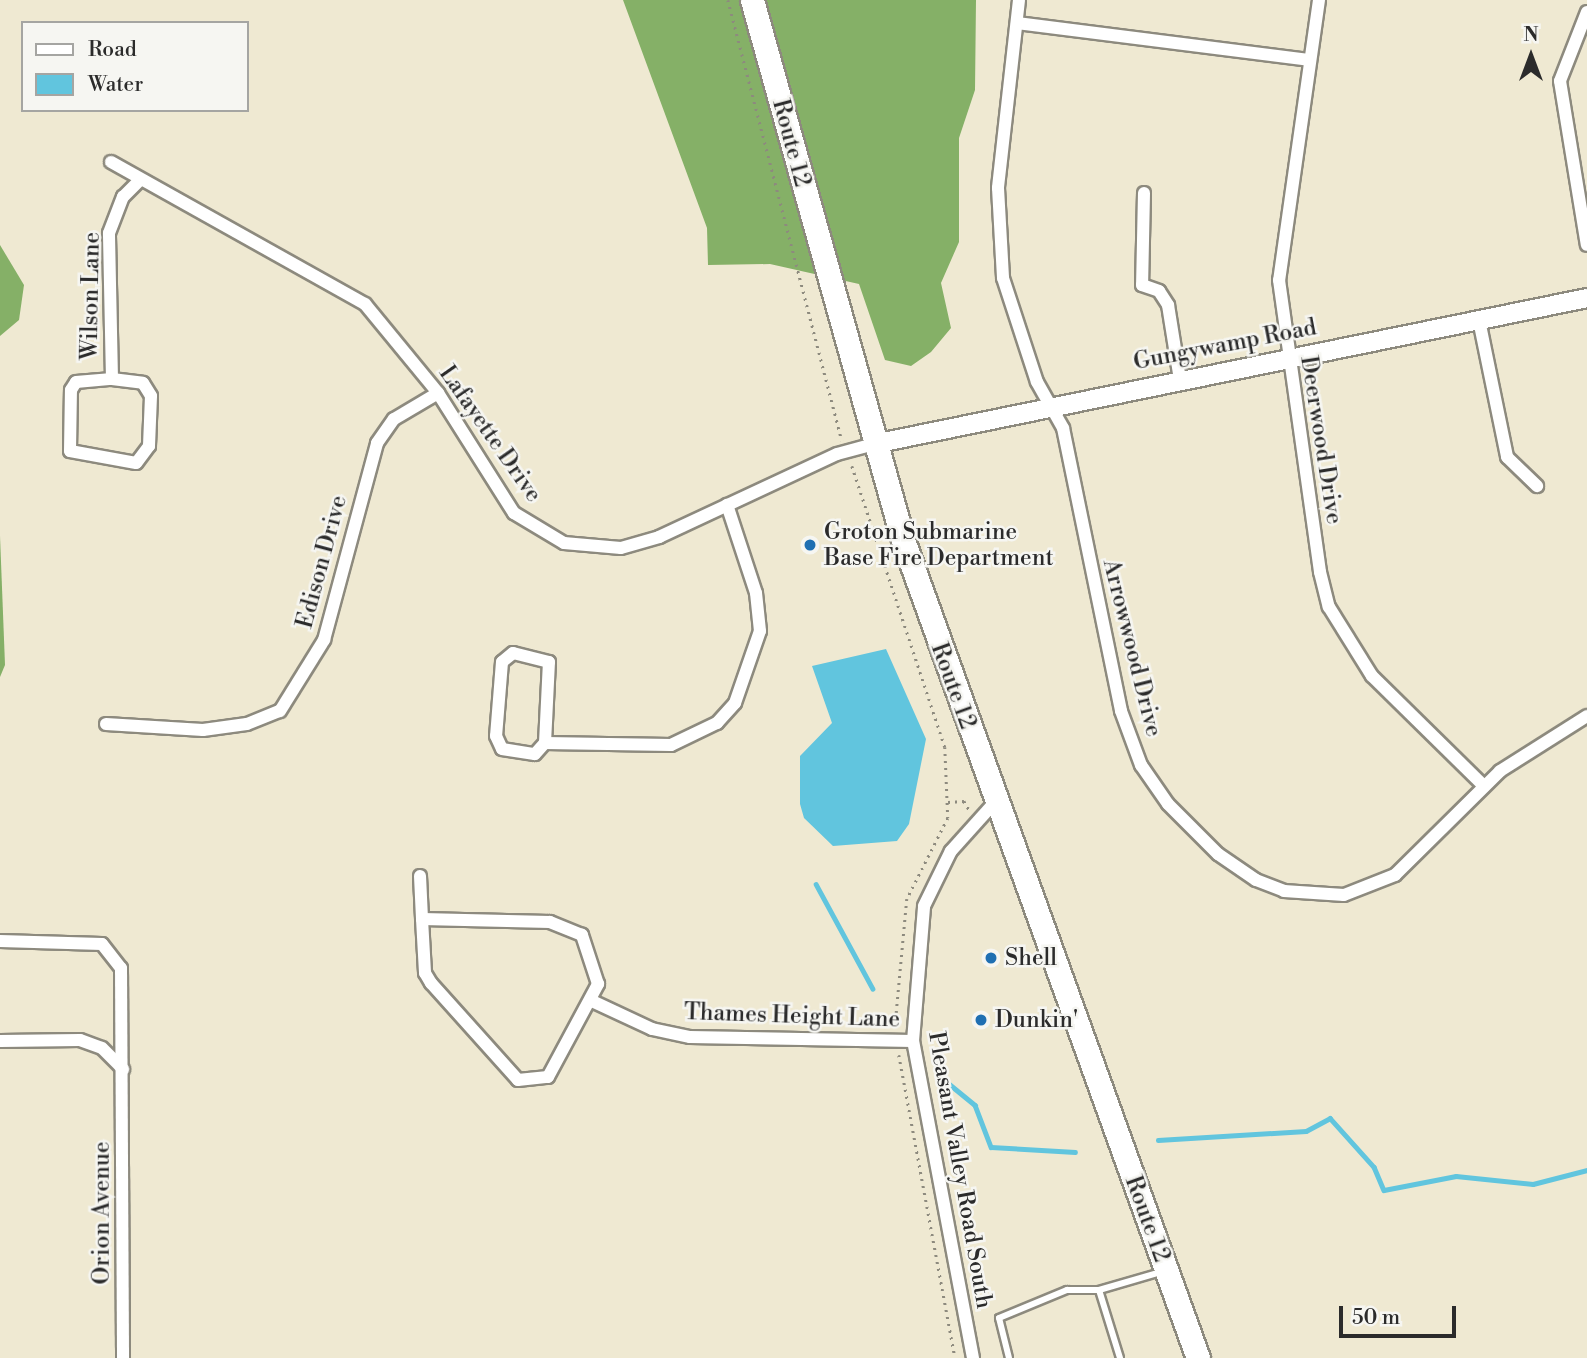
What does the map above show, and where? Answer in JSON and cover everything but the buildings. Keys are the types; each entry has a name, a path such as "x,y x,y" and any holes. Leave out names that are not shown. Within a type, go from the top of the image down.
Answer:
{"highway":[{"name":"Route 12","path":"752,0 874,444 995,802 1198,1358"}],"street":[{"path":"1019,0 997,232 1017,326 1037,382 1054,404"},
{"name":"Deerwood Drive","path":"1319,0 1279,281 1288,357 1329,607 1372,676 1484,786"},
{"path":"1587,12 1560,81 1587,245"},
{"path":"1017,23 1309,60"},
{"name":"Lafayette Drive","path":"111,162 348,291 391,332 438,393 514,513 564,543 621,548 874,444"},
{"name":"Wilson Lane","path":"112,379 109,233 123,197 140,180"},
{"path":"1144,193 1142,285 1159,291 1168,305 1180,380"},
{"name":"Gungywamp Road","path":"874,444 1054,404 1587,298"},
{"path":"1479,320 1507,457 1537,486"},
{"name":"Wilson Lane","path":"112,379 143,383 151,396 149,446 136,463 70,451 71,390 76,382 112,379"},
{"name":"Edison Drive","path":"106,724 203,730 247,724 280,711 324,640 377,443 394,419 438,393"},
{"name":"Arrowwood Drive","path":"1054,404 1130,738 1155,787 1218,855 1283,891 1344,895 1395,875 1484,786 1541,740 1587,716"},
{"path":"545,743 549,662 513,653 502,662 496,736 502,749 535,754 545,743 671,744 717,723 735,703 760,631 756,593 727,505"},
{"name":"Pleasant Valley Road South","path":"973,1358 913,1041 925,906 951,851 995,802"},
{"path":"420,876 422,919 431,983 518,1080 548,1077 592,1001 596,968 582,934 571,926 422,919"},
{"name":"Orion Avenue","path":"0,941 85,941 116,955 123,1069 123,1358"},
{"name":"Thames Height Lane","path":"592,1001 652,1029 690,1037 913,1041"},
{"path":"0,1041 80,1040 102,1048 123,1069"}],"lane":[{"path":"1009,1358 999,1318 1067,1290 1100,1290 1166,1270"},
{"path":"1100,1290 1120,1358"}],"path":[{"path":"728,0 841,438"},
{"path":"849,458 943,734 948,802 965,802 975,824"}],"green space":[{"path":"623,0 976,0 975,90 959,138 959,242 941,283 951,328 931,352 911,366 885,360 859,284 770,264 708,265 707,228"},
{"path":"0,245 24,285 19,320 0,336"},
{"path":"0,536 5,665 0,677"}],"water":[{"path":"886,649 926,739 909,824 897,841 833,846 804,818 800,804 800,756 832,723 812,666"}],"waterway":[{"path":"816,884 873,989"},
{"path":"942,1078 975,1105 991,1147 1075,1152"},
{"path":"1158,1140 1306,1131 1330,1118 1374,1167 1384,1190 1456,1176 1533,1184 1587,1170"}],"place":[{"name":"Groton Submarine Base Fire Department","path":"810,545"},
{"name":"Shell","path":"991,958"},
{"name":"Dunkin'","path":"981,1020"}]}
